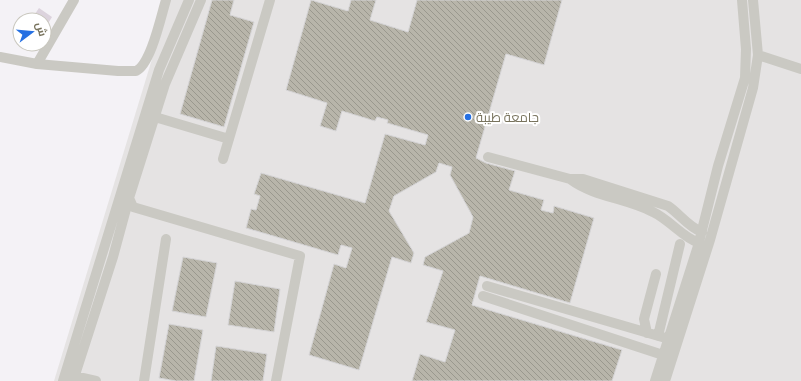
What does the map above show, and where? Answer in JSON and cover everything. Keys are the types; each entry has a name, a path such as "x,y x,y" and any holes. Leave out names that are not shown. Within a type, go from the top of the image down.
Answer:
{"street":[{"path":"37,64 74,0"},
{"path":"0,58 37,64 131,72 140,69 151,48 166,0"},
{"path":"62,381 159,70 189,0"},
{"path":"96,381 74,379 113,257 129,198 155,117 176,56 201,0"},
{"path":"223,159 270,0"},
{"path":"655,381 699,244 718,166 745,78 746,49 742,0"},
{"path":"665,381 753,88 758,55 753,0"},
{"path":"758,55 801,69"},
{"path":"155,117 229,139"},
{"path":"488,157 570,179 583,179 668,206 678,213 692,228 702,232"},
{"path":"570,179 582,188 651,211 666,218 691,240 699,244"},
{"path":"129,198 133,207 300,256 276,381"},
{"path":"144,381 166,239"},
{"path":"658,336 680,244"},
{"path":"647,333 644,319 656,274"},
{"path":"487,286 669,339"},
{"path":"483,296 663,354"}],"shaded area":[{"name":"جامعة طيبة","path":"170,0 801,0 801,381 54,381"},
{"path":"39,8 45,12 36,12"}],"building":[{"path":"212,0 234,0 230,15 254,22 224,127 180,114"},
{"path":"311,0 348,11 351,0 376,0 370,20 408,32 417,0 562,0 544,65 506,54 476,158 486,163 515,171 509,190 544,200 541,210 553,213 554,206 594,218 570,303 480,276 472,305 622,350 612,381 412,381 420,354 445,362 455,330 426,322 443,271 423,265 425,257 469,233 473,217 450,175 452,167 439,163 436,172 394,196 389,211 414,253 411,263 392,257 359,370 309,355 334,264 346,268 352,248 341,245 338,255 246,228 251,209 256,210 260,196 254,194 261,173 365,203 385,134 425,145 428,135 387,123 388,120 377,117 375,121 342,111 336,131 320,126 327,103 286,90"},
{"path":"183,257 217,263 206,317 172,311"},
{"path":"235,281 280,289 274,332 228,325"},
{"path":"169,324 203,330 194,381 176,381 159,378"},
{"path":"216,346 267,354 263,381 211,381"}],"place":[{"name":"جامعة طيبة","path":"468,117"}]}
